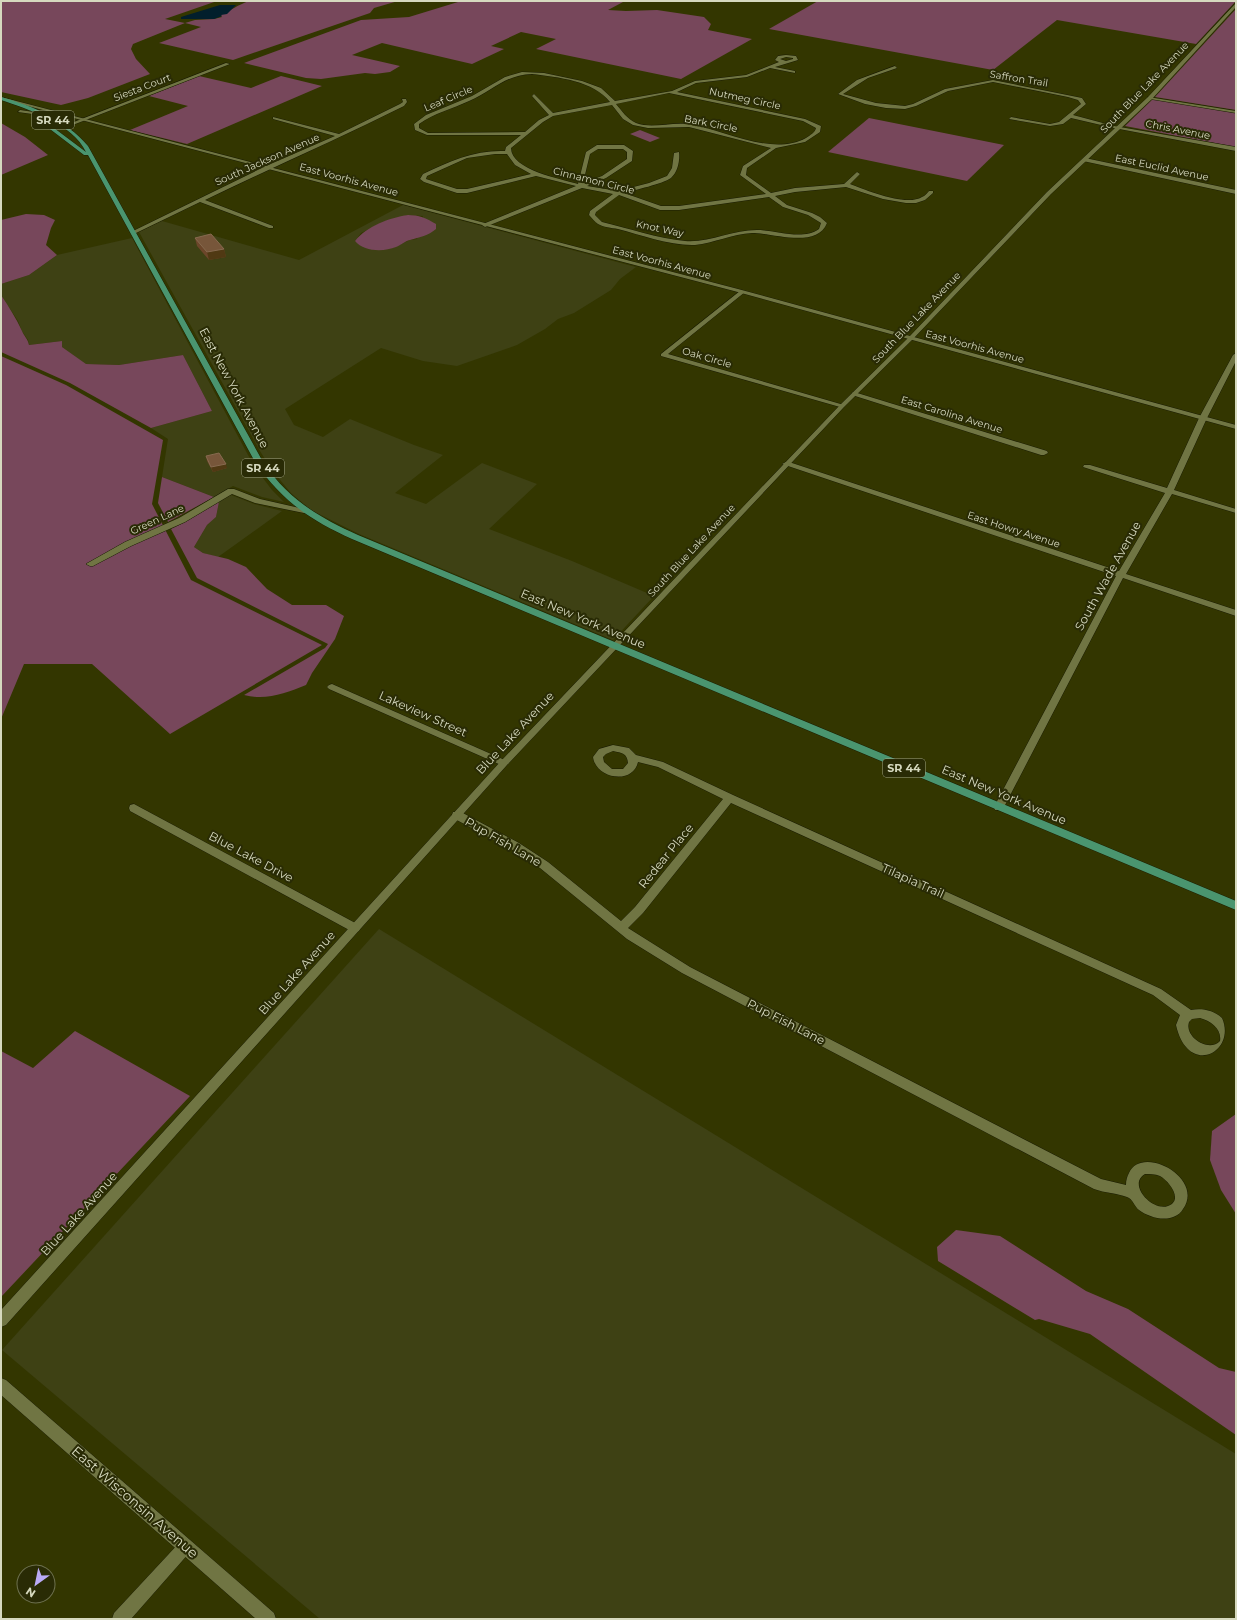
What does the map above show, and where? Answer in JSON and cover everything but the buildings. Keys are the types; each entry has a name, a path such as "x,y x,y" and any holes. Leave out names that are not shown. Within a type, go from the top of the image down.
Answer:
{"main road":[{"name":"East New York Avenue","path":"1,98 44,115 63,127 90,150 92,158 262,467 278,488 304,511 355,538 1236,906"},
{"name":"East New York Avenue","path":"1,103 39,120 58,132 92,158"},
{"path":"58,132 63,127"}],"street":[{"name":"South Blue Lake Avenue","path":"615,646 842,406 911,338 1049,193 1150,98 1236,5"},
{"path":"674,92 695,82 747,76 782,62"},
{"name":"Siesta Court","path":"63,127 228,64"},
{"path":"771,67 793,72"},
{"name":"Saffron Trail","path":"895,67 863,80 840,94 848,99 899,108 912,106 935,94 982,82 993,81 1080,99 1084,104 1071,117 1061,123 1050,125 1011,118"},
{"name":"Leaf Circle","path":"526,133 427,134 417,129 416,124 423,118 468,101 490,86 513,75 526,73 539,74 582,83 600,90 615,103"},
{"name":"Nutmeg Circle","path":"615,103 656,94 674,92 800,119 819,127 818,131 814,135 800,143 775,147"},
{"path":"534,95 552,115"},
{"name":"East Voorhis Avenue","path":"1,98 742,292 1236,427"},
{"path":"1150,98 1236,112"},
{"name":"South Jackson Avenue","path":"134,232 268,167 340,136 402,105 405,102 404,100"},
{"path":"536,174 467,191 457,191 426,182 423,179 425,175 470,155 480,152 508,153 508,148 541,121 552,115 615,103"},
{"name":"Bark Circle","path":"615,103 628,122 643,127 689,126 775,147"},
{"name":"East Voorhis Avenue","path":"20,111 82,119"},
{"name":"Chris Avenue","path":"1071,117 1236,149"},
{"path":"274,118 340,136"},
{"path":"485,225 604,177 630,160 630,151 624,147 597,147 588,153 580,186"},
{"path":"771,195 743,175 744,167 775,147"},
{"name":"Cinnamon Circle","path":"508,153 517,164 536,174 580,186 618,193 660,208 679,208 771,195 795,190 846,185"},
{"name":"Knot Way","path":"677,153 676,168 669,177 651,184 618,193 593,211 592,215 595,220 600,223 675,242 701,243 729,235 756,231 801,236 813,234 823,227 824,223 818,218 785,206 771,195"},
{"name":"East Euclid Avenue","path":"1085,160 1236,192"},
{"path":"857,174 846,185 869,194 903,201 923,199 931,192"},
{"path":"200,200 271,227"},
{"name":"Oak Circle","path":"742,292 663,355 842,406"},
{"name":"South Wade Avenue","path":"999,807 1121,575 1170,492 1203,418 1236,355"},
{"name":"East Carolina Avenue","path":"854,394 1044,453"},
{"name":"East Howry Avenue","path":"786,464 1236,613"},
{"path":"1087,467 1236,511"},
{"name":"Green Lane","path":"90,564 128,544 182,520 231,491 258,500 304,511"},
{"name":"Blue Lake Avenue","path":"1,1320 504,763 615,646"},
{"name":"Lakeview Street","path":"332,687 504,763"},
{"name":"Tilapia Trail","path":"632,758 660,764 729,798 1157,992 1189,1015"},
{"name":"Redear Place","path":"621,928 639,910 729,798"},
{"name":"Blue Lake Drive","path":"134,808 355,928"},
{"name":"Pup Fish Lane","path":"457,815 515,846 544,865 631,936 686,970 1099,1185 1134,1194"},
{"name":"East Wisconsin Avenue","path":"1,1386 268,1619"},
{"path":"120,1619 185,1547"}],"shaded area":[{"path":"1,1 217,1 165,19 185,23 133,44 131,49 136,59 150,74 88,98 61,105 1,92"},
{"path":"249,1 398,1 374,8 370,13 233,60 159,43 201,27 185,23 195,20 222,17 220,15"},
{"path":"456,1 620,1 623,2 608,10 657,10 704,17 711,24 708,30 752,39 681,79 536,49 556,39 521,32 491,46 504,49 472,64 382,43 352,55 400,66 390,72 375,74 365,73 321,79 306,78 244,63 361,20 409,17 458,2"},
{"path":"818,1 1236,1 1196,44 1057,20 993,70 769,29"},
{"path":"1236,9 1236,110 1155,97"},
{"path":"199,76 251,88 281,76 322,86 187,144 130,130 188,106 149,96"},
{"path":"1153,99 1236,113 1236,147 1125,126"},
{"path":"869,118 1004,145 967,181 828,152"},
{"path":"1,123 25,137 48,155 1,175"},
{"path":"640,130 660,138 650,142 630,134"},
{"path":"403,205 636,267 620,279 611,290 574,313 558,319 545,329 517,345 457,366 423,361 381,348 285,409 294,425 323,437 350,419 443,455 395,493 426,504 482,463 537,484 489,529 572,561 654,596 613,640 359,534 311,510 291,493 271,469 260,451 139,232 162,221 299,260","holes":["408,215 423,216 417,239 410,240 392,248 374,250 355,241 361,233 386,221"]},
{"path":"26,214 44,215 55,220 46,245 57,255 29,275 1,284 1,220"},
{"path":"408,215 419,216 429,220 436,224 436,229 427,235 386,250 369,249 359,245 355,241 372,227 393,218"},
{"path":"132,238 248,455 272,490 284,502 262,497 233,486 214,497 162,477 168,439 151,428 212,411 183,355 119,365 85,364 62,347 62,341 29,345 18,321 1,295 1,284 29,275 57,255"},
{"path":"1,295 15,317 29,345 62,341 62,347 86,364 119,365 183,355 212,411 151,428 70,383 1,352"},
{"path":"1,356 66,385 163,440 152,504 191,580 322,645 170,734 92,664 24,664 1,719"},
{"path":"162,477 214,497 168,522 158,503"},
{"path":"231,495 254,504 282,511 218,557 203,553 194,547 207,525 216,517 219,502"},
{"path":"219,502 216,517 207,525 194,547 203,553 228,559 246,567 267,589 292,605 326,605 344,616 335,639 312,673 306,685 268,697 252,697 244,695 325,648 328,644 197,578 171,529"},
{"path":"379,929 1236,1454 1236,1619 320,1619 2,1350"},
{"path":"75,1031 190,1096 1,1297 1,1051 33,1068"},
{"path":"1236,1114 1236,1214 1221,1190 1210,1160 1212,1131"},
{"path":"956,1230 1000,1236 1086,1291 1128,1309 1219,1368 1236,1372 1236,1435 1090,1334 1039,1319 1035,1320 938,1261 937,1247"}],"water":[{"path":"220,5 236,5 227,14 221,15 222,16 214,19 181,19 181,17"}]}
